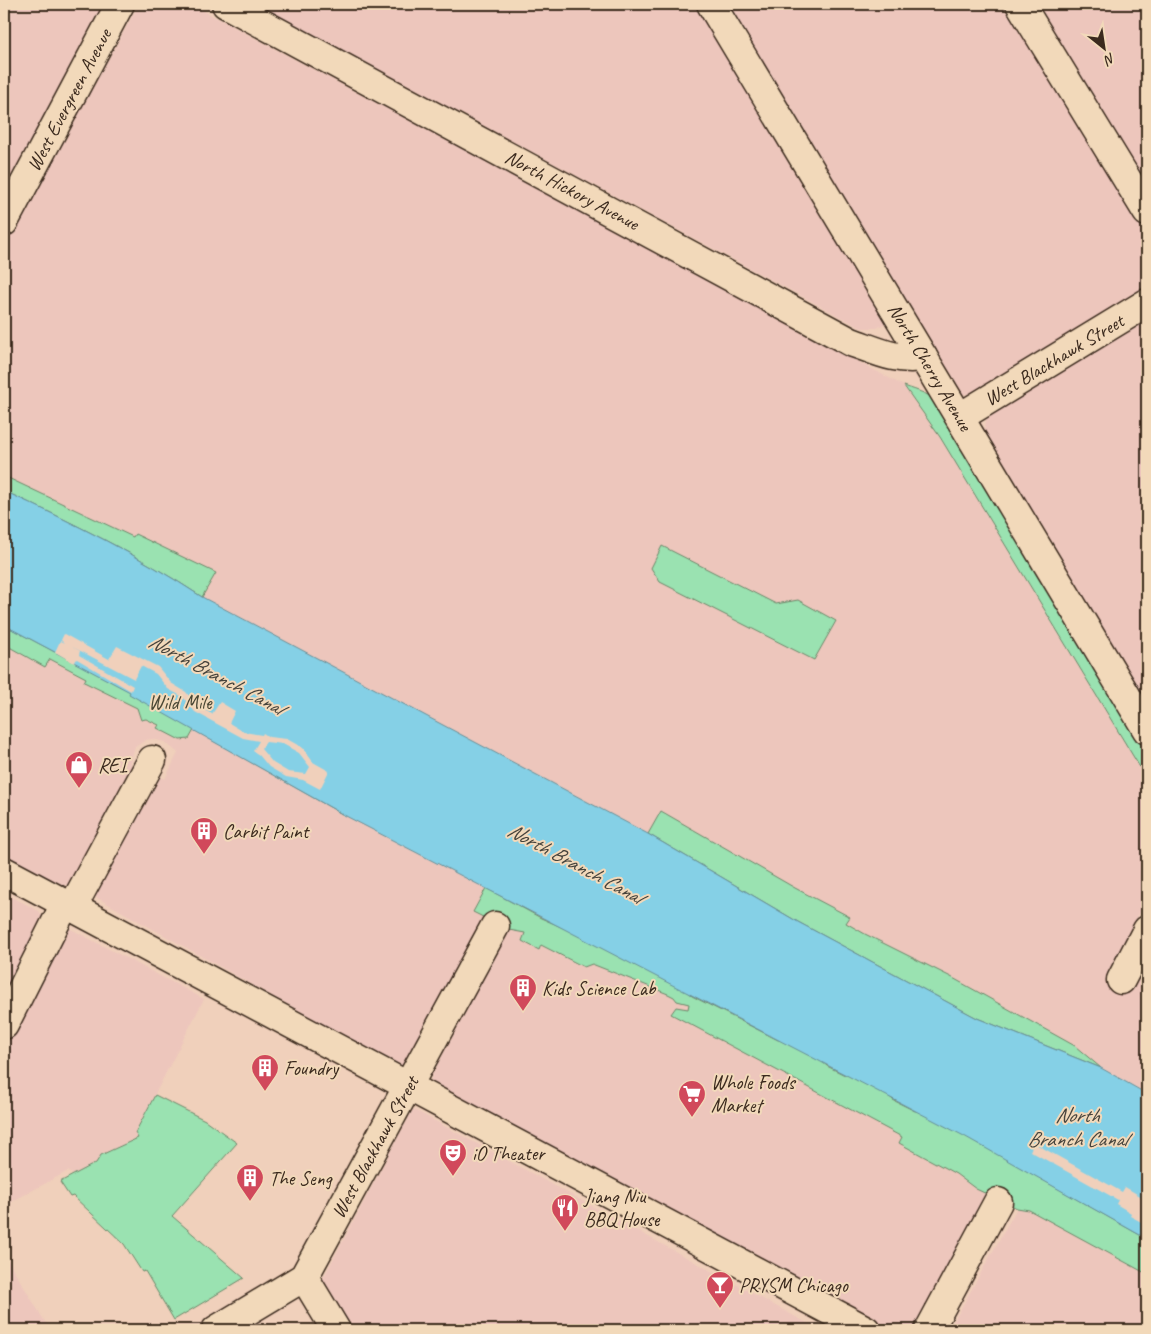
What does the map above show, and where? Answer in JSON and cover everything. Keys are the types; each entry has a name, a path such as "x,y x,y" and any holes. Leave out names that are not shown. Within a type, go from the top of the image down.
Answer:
{"street":[{"name":"West Evergreen Avenue","path":"4,222 120,4"},
{"name":"North Hickory Avenue","path":"226,4 851,342 893,357 908,359 923,356"},
{"name":"North Cherry Avenue","path":"711,4 1147,730"},
{"path":"1020,4 1147,212"},
{"name":"West Blackhawk Street","path":"960,417 1147,303"},
{"path":"4,1025 152,760"},
{"path":"4,872 866,1330"},
{"name":"West Blackhawk Street","path":"304,1277 495,926"},
{"path":"1120,980 1147,930"},
{"path":"929,1330 998,1202"},
{"path":"216,1330 304,1277 336,1330"}],"shaded area":[{"path":"4,4 105,4 4,189"},
{"path":"139,4 191,4 904,386 940,437 1147,779 1147,899 1108,972 1134,987 1147,962 1147,1094 1101,1068 977,1018 202,597 164,572 40,507 4,491 4,247"},
{"path":"257,4 699,4 887,315 885,323 877,328 861,328"},
{"path":"721,4 1000,4 1030,41 1147,233 1147,294 975,395 963,394 956,389"},
{"path":"1035,4 1147,4 1147,189"},
{"path":"1147,317 1147,706 987,439 984,430 987,417"},
{"path":"4,625 130,692 146,719 182,738 189,739 194,730 342,814 964,1136 1147,1239 1147,1330 949,1330 1017,1208 1002,1200 916,1330 880,1330 430,1084 432,1075 509,930 499,925 404,1065 397,1066 94,896 156,778 165,779 178,753 165,742 152,739 146,740 135,747 131,758 131,766 69,884 61,886 4,856"},
{"path":"4,893 39,911 44,919 4,996"},
{"path":"67,927 204,999 135,1133 139,1137 101,1155 96,1163 73,1175 68,1171 4,1206 4,1047"},
{"path":"413,1109 820,1330 353,1330 322,1280"},
{"path":"4,1254 50,1330 4,1330"}],"green space":[{"path":"904,386 931,397 944,408 1147,744 1147,779 940,437"},
{"path":"4,476 133,537 135,534 216,573 202,597 105,540 4,491"},
{"path":"662,546 776,604 798,600 836,621 814,660 660,582 651,568"},
{"path":"4,625 55,652 60,641 342,814 194,730 189,739 180,740 157,728 159,725 146,719 141,720 137,708 84,682 86,678 50,659 45,667 4,644"},
{"path":"661,811 795,888 850,917 846,923 865,934 951,977 1075,1046 1101,1068 977,1018 798,922 648,834"},
{"path":"486,888 541,918 663,972 692,996 778,1040 797,1040 827,1066 845,1075 864,1074 893,1100 915,1111 935,1111 1020,1167 1147,1239 1147,1274 1029,1210 1017,1208 976,1189 956,1174 899,1143 902,1137 671,1014 676,1007 688,1009 689,1004 677,1001 668,994 592,964 584,967 541,945 539,950 522,941 525,933 509,930 473,912"},
{"path":"155,1095 205,1120 237,1143 172,1216 244,1278 174,1320 145,1271 142,1272 124,1244 73,1196 70,1197 60,1182 96,1163 101,1155 138,1138 135,1133"}],"water":[{"name":"North Branch Canal","path":"4,491 105,540 202,597 648,834 798,922 977,1018 1101,1068 1147,1094 1147,1239 964,1136 342,814 129,694 130,692 4,625"}],"pier":[{"path":"64,634 109,659 117,646 158,667 171,683 186,692 197,706 212,714 220,702 235,711 229,723 244,732 262,735 263,733 269,737 287,739 303,748 313,762 329,771 320,789 303,780 286,777 269,767 253,751 259,741 243,738 195,712 183,697 168,689 156,674 141,666 134,679 71,646 80,651 79,655 133,686 131,691 77,659 74,663 55,652 60,641 64,643 61,640","holes":["266,742 283,744 299,753 310,767 306,774 288,772 273,763 261,749"]},
{"path":"1034,1143 1122,1192 1125,1187 1147,1200 1147,1225 1130,1216 1131,1213 1116,1204 1118,1200 1030,1151"}],"place":[{"name":"REI","path":"79,789"},
{"name":"Carbit Paint","path":"204,855"},
{"name":"Kids Science Lab","path":"523,1012"},
{"name":"Foundry","path":"265,1092"},
{"name":"Whole Foods Market","path":"692,1118"},
{"name":"iO Theater","path":"453,1177"},
{"name":"The Seng","path":"250,1202"},
{"name":"Jiang Niu BBQ House","path":"565,1232"},
{"name":"PRYSM Chicago","path":"720,1309"}],"park label":[{"name":"Wild Mile","path":"180,702"}]}
